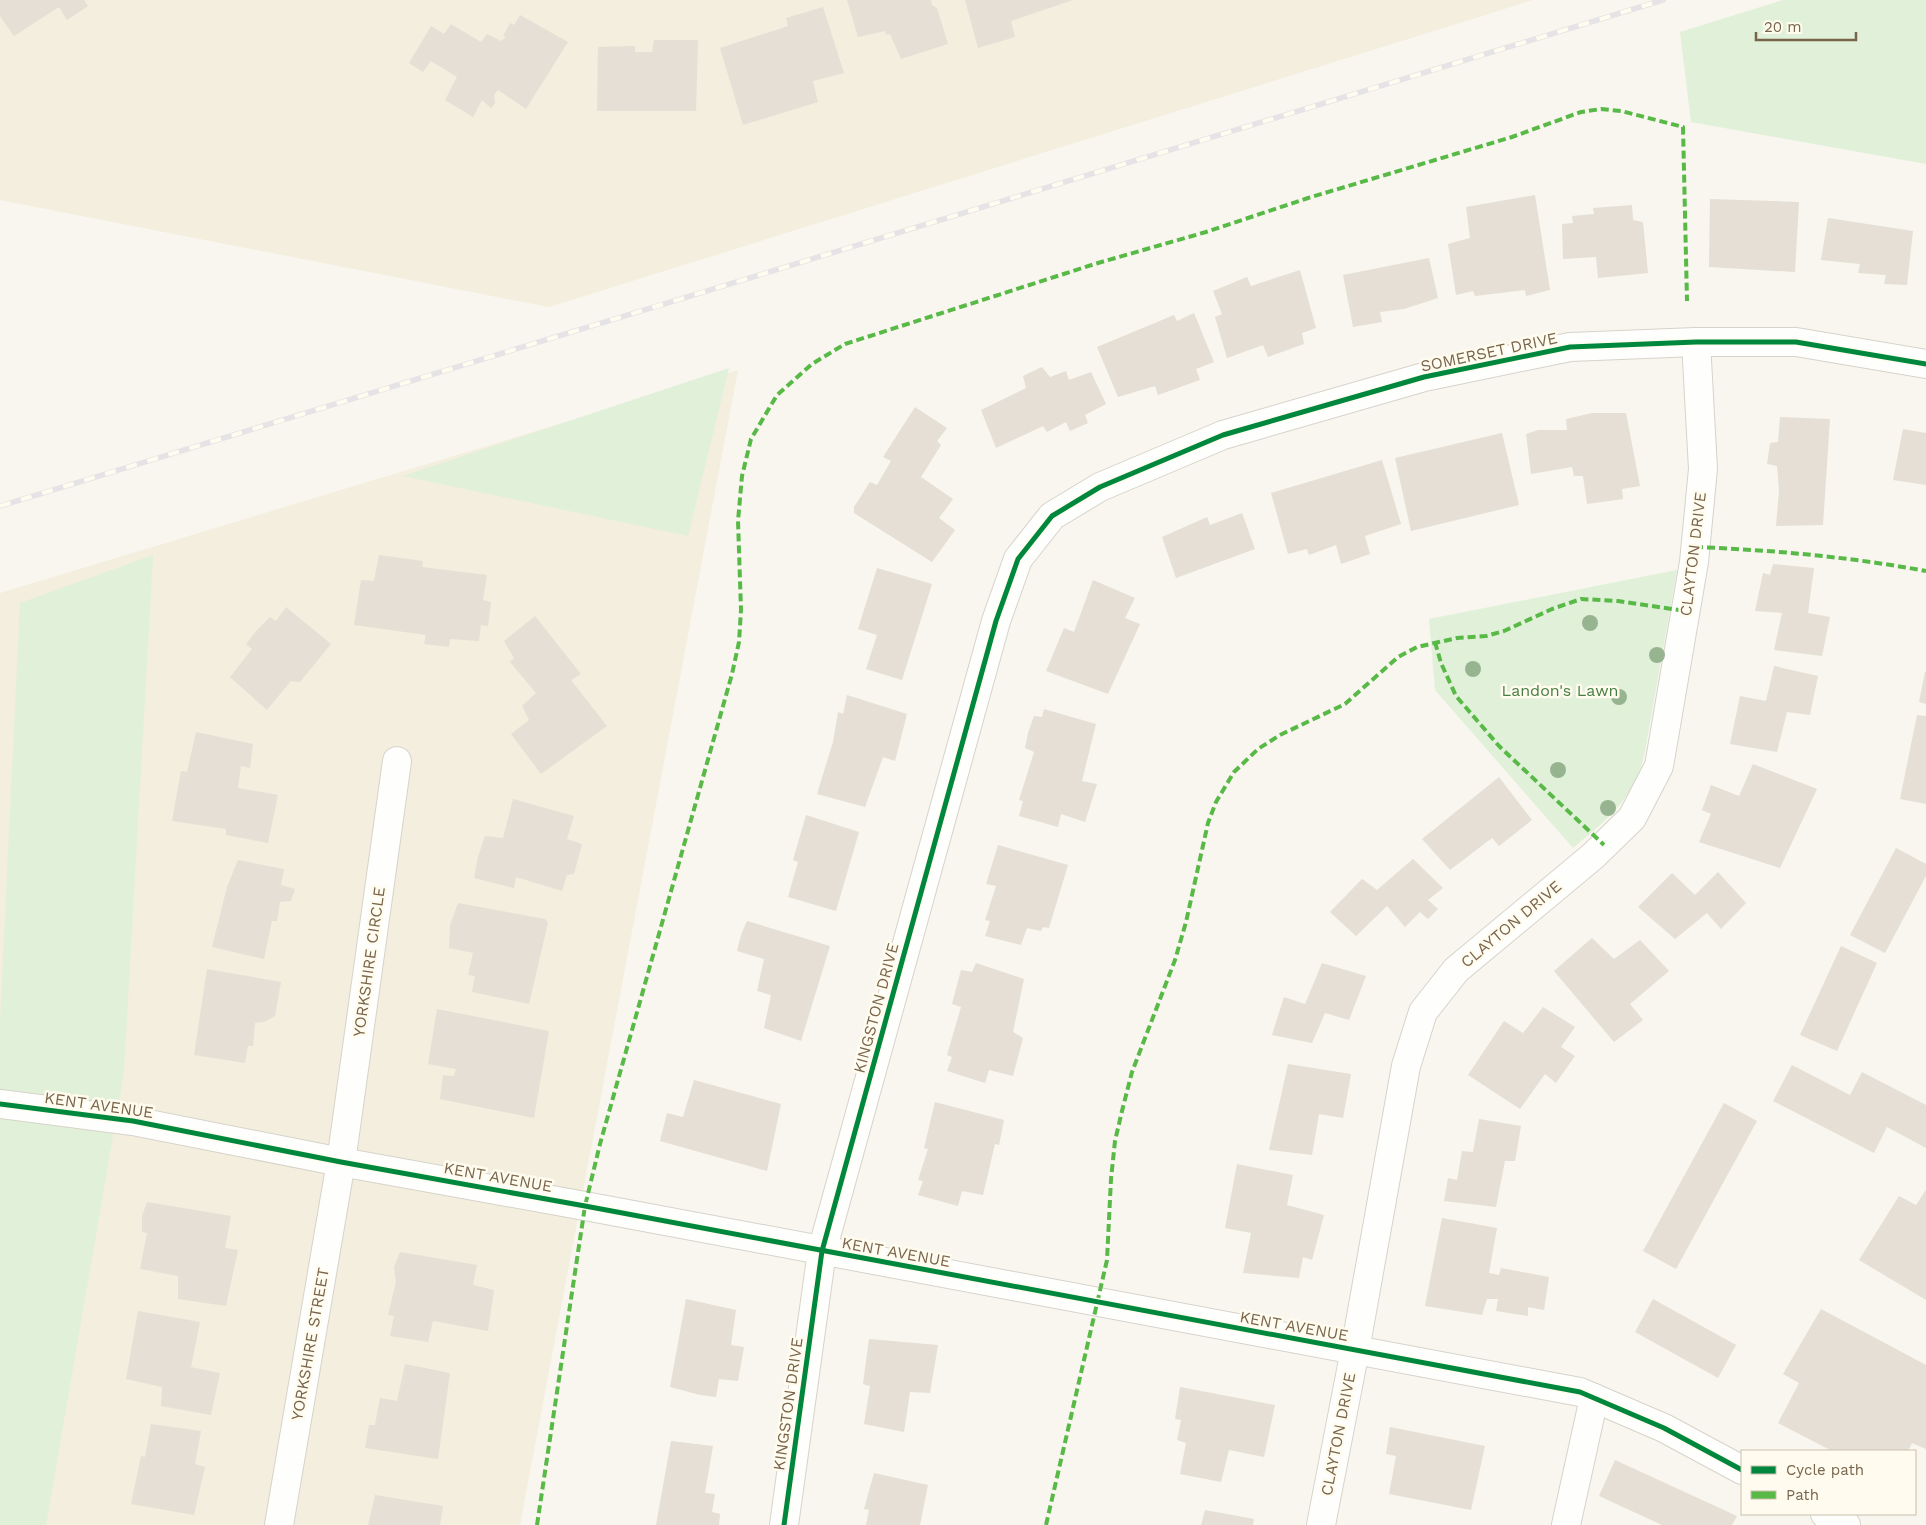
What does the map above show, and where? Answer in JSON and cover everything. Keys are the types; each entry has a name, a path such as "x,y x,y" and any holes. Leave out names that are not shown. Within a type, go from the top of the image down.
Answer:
{"street":[{"name":"SOMERSET DRIVE","path":"1052,516 1100,486 1223,435 1424,377 1570,348 1696,342 1796,342 1926,364"},
{"name":"CLAYTON DRIVE","path":"1321,1525 1355,1350 1406,1066 1423,1012 1456,970 1593,856 1632,818 1660,766 1694,562 1703,469 1696,342"},
{"name":"KINGSTON DRIVE","path":"784,1525 822,1252 996,620 1018,559 1052,516"},
{"name":"YORKSHIRE CIRCLE","path":"341,1162 397,761"},
{"name":"KENT AVENUE","path":"0,1104 132,1121 341,1162 1580,1392 1664,1428 1741,1469"},
{"name":"YORKSHIRE STREET","path":"279,1525 341,1162"},
{"path":"1566,1525 1594,1398"},
{"path":"1827,1515 1846,1525"}],"shaded area":[{"path":"0,0 1533,0 549,307 0,200"},
{"path":"738,370 520,1525 0,1525 0,593"}],"green space":[{"path":"1783,0 1926,0 1926,164 1691,122 1680,32"},
{"path":"729,368 688,536 403,476"},
{"path":"153,555 124,1072 46,1525 0,1525 0,1021 20,603"},
{"name":"Landon's Lawn","path":"1677,570 1640,770 1634,785 1611,815 1573,848 1435,690 1429,619"}],"building":[{"path":"0,0 84,0 88,6 67,20 59,7 14,36 0,16"},
{"path":"847,0 931,0 932,5 937,8 948,44 901,59 890,34 886,35 885,31 858,37"},
{"path":"965,0 1073,0 1011,21 1015,37 978,48"},
{"path":"823,7 844,73 813,81 818,102 743,125 720,48 788,26 786,18"},
{"path":"520,15 568,42 526,109 498,90 494,95 495,103 491,108 482,100 473,117 445,100 457,77 431,61 423,72 409,63 431,26 444,34 451,24 481,42 487,34 501,41 506,37 503,36 510,23 514,25"},
{"path":"654,40 698,40 696,111 597,111 598,47 635,46 635,52 652,52"},
{"path":"1535,195 1550,290 1526,296 1525,290 1475,296 1473,291 1456,295 1448,244 1470,238 1466,207"},
{"path":"1710,199 1799,202 1795,272 1709,267"},
{"path":"1632,205 1633,220 1643,222 1648,273 1598,278 1596,257 1563,259 1562,224 1573,223 1572,216 1594,214 1593,208"},
{"path":"1828,218 1913,231 1907,285 1884,284 1886,275 1858,273 1860,264 1821,260"},
{"path":"1429,258 1438,298 1404,309 1380,312 1382,322 1353,327 1343,275"},
{"path":"1300,270 1316,328 1302,333 1304,344 1268,357 1263,345 1227,358 1215,317 1222,314 1213,291 1247,277 1251,286"},
{"path":"1194,313 1214,362 1196,369 1200,380 1158,395 1155,386 1118,397 1097,347 1174,315 1177,321"},
{"path":"1042,367 1050,377 1066,371 1069,380 1091,372 1106,404 1085,415 1088,423 1070,431 1066,422 1047,432 1043,426 996,448 981,410 1026,388 1023,376"},
{"path":"915,407 947,428 937,441 941,445 921,477 953,499 939,518 955,530 932,562 854,513 854,507 870,482 877,485 891,461 883,457"},
{"path":"1592,413 1626,413 1640,486 1622,489 1623,499 1587,504 1583,476 1574,476 1572,467 1531,474 1526,434 1538,430 1567,430 1566,419"},
{"path":"1780,417 1830,419 1823,525 1776,526 1779,491 1777,466 1767,464 1770,443 1778,442"},
{"path":"1903,429 1926,433 1926,485 1893,480"},
{"path":"1502,433 1519,505 1411,531 1395,458"},
{"path":"1382,460 1401,524 1365,536 1370,554 1341,564 1336,545 1309,555 1307,549 1288,554 1271,493"},
{"path":"1242,513 1255,549 1176,578 1162,537 1207,517 1210,525"},
{"path":"379,555 423,561 422,567 487,575 483,600 491,602 488,626 481,625 479,641 450,639 449,647 424,644 426,635 354,625 361,580 374,581"},
{"path":"1773,564 1814,568 1808,613 1830,617 1822,656 1774,650 1782,613 1755,611 1763,573 1770,575"},
{"path":"877,568 932,584 902,680 866,669 877,635 858,629"},
{"path":"1093,580 1135,598 1125,618 1140,624 1108,694 1046,671 1064,628 1074,632"},
{"path":"286,607 331,644 300,682 291,681 267,710 230,677 252,649 246,644 257,630 270,617 276,621"},
{"path":"535,616 581,674 571,680 607,726 541,774 511,734 529,720 522,706 536,693 510,662 514,658 504,641"},
{"path":"1774,666 1818,676 1810,715 1787,712 1777,752 1730,744 1740,696 1766,701"},
{"path":"1926,672 1926,704 1919,702"},
{"path":"847,695 907,714 895,761 883,757 865,807 817,794 833,742 838,712 843,714"},
{"path":"1044,709 1096,724 1082,781 1097,784 1085,822 1061,814 1058,827 1019,816 1023,801 1019,800 1034,752 1025,748 1028,733 1034,716 1042,717"},
{"path":"1917,715 1926,716 1926,804 1900,799"},
{"path":"196,732 253,744 250,768 241,766 238,788 278,795 268,843 226,835 226,829 172,821 181,771 187,772"},
{"path":"1753,764 1817,789 1780,868 1699,842 1711,814 1702,810 1711,785 1739,796"},
{"path":"1499,777 1532,820 1499,846 1492,838 1450,870 1422,839"},
{"path":"513,799 574,816 567,839 582,844 574,874 567,875 562,891 516,877 514,888 474,878 485,836 503,838"},
{"path":"806,815 859,832 836,911 788,897 798,862 793,860"},
{"path":"998,845 1068,865 1049,928 1043,927 1041,931 1027,928 1021,945 985,936 990,921 985,920 996,886 986,884"},
{"path":"1896,848 1926,864 1926,876 1885,953 1850,935"},
{"path":"1413,859 1443,888 1428,900 1438,909 1428,919 1420,912 1405,927 1387,906 1356,936 1330,912 1362,879 1377,890"},
{"path":"238,860 284,869 281,885 295,889 291,901 280,902 277,921 272,921 264,959 212,947 227,887"},
{"path":"1718,872 1746,903 1721,929 1707,913 1675,939 1638,907 1672,873 1695,895"},
{"path":"458,903 545,919 548,923 529,1004 472,992 475,976 468,975 473,953 449,948 450,925"},
{"path":"747,921 830,946 801,1041 764,1028 771,995 757,991 764,959 737,951"},
{"path":"1592,938 1614,959 1640,940 1669,971 1630,1004 1643,1020 1614,1042 1554,971"},
{"path":"1841,946 1877,963 1837,1051 1800,1035"},
{"path":"976,963 1024,979 1013,1032 1023,1038 1013,1076 989,1070 985,1083 947,1071 952,1057 947,1055 961,1007 952,1004 961,970 972,972"},
{"path":"1322,963 1366,976 1349,1020 1325,1013 1312,1043 1272,1035 1284,997 1305,1004"},
{"path":"207,969 281,982 275,1016 264,1022 255,1023 253,1046 248,1046 245,1063 194,1055"},
{"path":"1543,1007 1575,1027 1561,1047 1575,1056 1556,1083 1545,1074 1520,1109 1468,1075 1504,1021 1523,1033"},
{"path":"437,1009 549,1031 534,1118 440,1099 443,1075 454,1076 456,1069 428,1064"},
{"path":"1288,1064 1351,1074 1343,1118 1319,1114 1312,1155 1269,1150"},
{"path":"1792,1065 1850,1095 1862,1072 1926,1105 1926,1148 1887,1127 1874,1153 1773,1101"},
{"path":"694,1080 781,1104 767,1171 660,1141 667,1113 683,1117"},
{"path":"935,1102 1004,1120 999,1145 995,1144 983,1195 962,1191 958,1206 918,1195 923,1181 918,1180 928,1149 924,1148"},
{"path":"1724,1103 1757,1121 1676,1269 1643,1251"},
{"path":"1479,1119 1521,1126 1515,1161 1505,1161 1496,1207 1444,1201 1448,1178 1457,1180 1462,1151 1473,1152"},
{"path":"1237,1164 1293,1175 1287,1205 1324,1215 1312,1260 1303,1257 1299,1278 1243,1273 1251,1233 1225,1228"},
{"path":"1926,1190 1926,1300 1859,1260 1899,1196 1916,1205"},
{"path":"147,1202 231,1216 225,1248 238,1250 226,1306 178,1299 178,1276 140,1269 147,1233 142,1232 142,1216"},
{"path":"1442,1218 1497,1228 1489,1273 1499,1275 1501,1268 1549,1277 1544,1310 1528,1307 1528,1316 1496,1311 1498,1299 1487,1299 1482,1315 1425,1306"},
{"path":"400,1252 477,1265 473,1285 494,1290 488,1331 433,1321 428,1342 390,1336 394,1316 388,1315 396,1282 394,1267"},
{"path":"686,1299 736,1310 731,1345 744,1347 738,1381 719,1379 716,1397 670,1387"},
{"path":"1653,1299 1736,1345 1718,1378 1635,1332"},
{"path":"1821,1309 1926,1365 1926,1449 1912,1443 1908,1450 1830,1450 1778,1423 1799,1383 1783,1374"},
{"path":"138,1311 200,1322 191,1367 220,1373 211,1415 161,1406 162,1387 126,1379"},
{"path":"869,1339 938,1345 930,1393 910,1392 904,1432 864,1424 870,1386 863,1384"},
{"path":"405,1364 450,1373 438,1459 365,1448 369,1425 375,1425 380,1398 397,1401"},
{"path":"1180,1387 1275,1405 1264,1457 1229,1450 1221,1482 1180,1474 1186,1443 1177,1440 1181,1420 1175,1419"},
{"path":"151,1424 201,1431 195,1464 205,1467 194,1515 131,1504 141,1456 145,1457"},
{"path":"1390,1427 1485,1446 1471,1510 1389,1494 1396,1456 1386,1454"},
{"path":"671,1441 713,1446 705,1493 715,1494 712,1512 720,1514 719,1525 656,1525"},
{"path":"1615,1460 1737,1516 1732,1525 1662,1525 1599,1496"},
{"path":"874,1473 928,1485 920,1525 866,1525 869,1510 864,1509"},
{"path":"375,1495 443,1506 440,1525 368,1525"},
{"path":"1205,1510 1254,1519 1253,1525 1201,1525"}],"railway":[{"path":"0,506 1663,0"}],"marked path":[{"path":"537,1525 585,1206 600,1144 732,674 739,642 741,610 738,521 742,476 751,439 777,395 812,364 845,344 1098,263 1206,232 1308,198 1512,137 1581,112 1601,109 1621,111 1683,127 1687,301"},
{"path":"1695,547 1811,555 1926,571"},
{"path":"1046,1525 1107,1260 1111,1179 1115,1141 1122,1111 1132,1072 1175,960 1186,922 1208,823 1216,802 1234,772 1258,749 1280,735 1345,704 1398,657 1417,647 1457,638 1486,636 1504,631 1552,609 1581,599 1618,601 1686,611"},
{"path":"1435,642 1441,663 1456,696 1499,746 1604,845"}],"cycle path":[{"path":"784,1525 822,1251 996,621 1018,559 1052,516 1100,487 1223,435 1424,377 1570,347 1696,342 1796,342 1926,364"},
{"path":"0,1104 133,1121 341,1162 1580,1392 1664,1428 1741,1469"}]}
